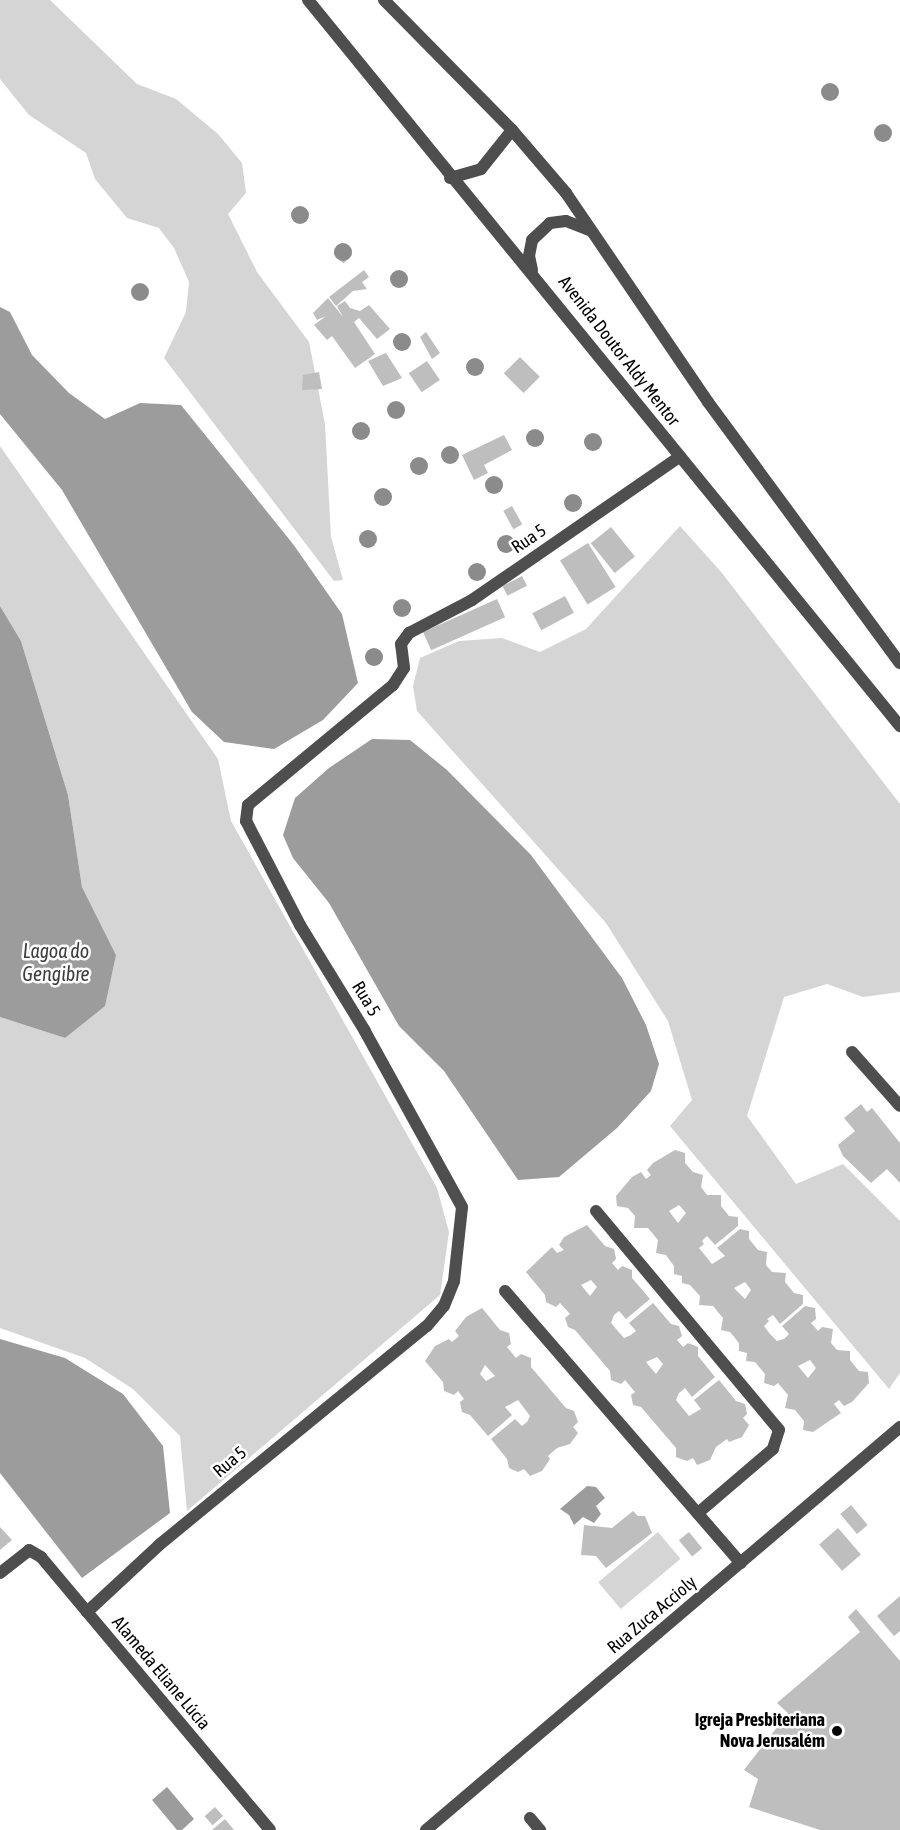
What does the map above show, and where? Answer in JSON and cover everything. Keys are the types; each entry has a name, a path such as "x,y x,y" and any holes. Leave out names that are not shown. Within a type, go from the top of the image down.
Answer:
{"street":[{"name":"Avenida Doutor Aldy Mentor","path":"308,0 450,177 533,271 679,457 865,678 900,726"},
{"path":"384,0 512,130 566,193 828,570 900,663"},
{"path":"450,177 481,169 512,130"},
{"path":"533,271 529,248 537,232 550,223 566,221 590,230"},
{"name":"Rua 5","path":"87,1612 159,1545 427,1326 444,1306 454,1281 462,1207 365,1031 300,925 246,821 248,805 393,685 404,668 401,644 409,633 472,600 679,457"},
{"path":"852,1052 900,1106"},
{"path":"596,1210 779,1430 773,1449 698,1513"},
{"path":"505,1291 741,1563"},
{"name":"Rua Zuca Accioly","path":"426,1830 900,1427"},
{"name":"Alameda Eliane Lúcia","path":"0,1573 29,1550 41,1557 270,1830"},
{"path":"530,1818 540,1830"}],"shaded area":[{"path":"0,0 50,0 137,84 176,99 218,134 242,163 246,193 228,214 257,272 309,342 325,424 331,537 343,580 334,581 164,358 186,312 189,282 174,248 159,228 127,218 95,179 86,153 29,115 0,79"},
{"path":"0,446 218,759 231,821 437,1188 449,1232 440,1295 187,1511 180,1436 133,1389 85,1358 0,1328 0,1017 65,1038 116,955 82,887 68,795 21,641 0,606"},
{"path":"680,526 722,573 900,804 900,992 863,997 827,984 784,997 747,1116 796,1184 843,1164 900,1221 900,1373 889,1389 670,1126 692,1100 668,1021 606,923 417,711 413,686 420,658 459,641 502,638 540,652 586,629"},
{"path":"658,1532 680,1559 621,1609 598,1582"}],"water":[{"path":"0,307 10,312 32,355 69,393 105,419 140,403 181,405 293,544 342,614 358,683 323,720 274,749 224,742 192,712 62,490 0,414"},
{"name":"Lagoa do Gengibre","path":"0,606 21,641 68,795 82,887 116,955 105,1006 65,1038 0,1017"},
{"path":"372,739 410,740 447,770 531,855 622,978 646,1025 659,1064 651,1091 617,1128 559,1177 518,1180 444,1071 399,1026 329,903 293,858 283,835 295,798 329,768"},
{"path":"0,1339 65,1358 123,1394 163,1446 170,1513 82,1578 0,1473"},
{"path":"587,1486 596,1487 605,1498 596,1506 601,1514 594,1523 583,1517 574,1525 569,1515 560,1509"},
{"path":"167,1787 194,1819 182,1830 177,1830 152,1800"}],"building":[{"path":"342,245 352,255 343,263 334,253"},
{"path":"364,270 369,277 362,282 367,289 353,291 336,306 329,297"},
{"path":"328,298 343,317 337,306 345,301 350,308 360,311 369,305 390,329 377,339 359,318 354,322 375,354 355,368 332,336 327,340 314,325 326,316 317,320 313,313"},
{"path":"426,332 440,353 432,359 420,337"},
{"path":"386,353 402,378 383,386 368,361"},
{"path":"520,357 540,377 524,393 504,373"},
{"path":"427,361 440,380 422,392 409,373"},
{"path":"319,372 322,389 302,390 303,375"},
{"path":"504,435 512,450 484,465 488,473 474,480 462,455"},
{"path":"512,506 522,524 513,529 503,511"},
{"path":"611,527 635,557 615,573 591,543"},
{"path":"588,543 616,587 588,605 560,560"},
{"path":"522,576 527,586 507,596 502,586"},
{"path":"565,596 574,613 541,630 532,613"},
{"path":"497,599 505,617 431,650 423,632"},
{"path":"861,1104 867,1112 872,1108 900,1143 900,1183 887,1169 871,1183 843,1156 838,1145 855,1131 844,1118"},
{"path":"675,1150 685,1153 685,1163 693,1172 703,1175 701,1187 707,1195 721,1195 721,1206 729,1216 738,1217 738,1226 715,1245 707,1236 702,1241 704,1244 699,1248 712,1264 725,1256 717,1248 740,1229 749,1231 749,1239 758,1250 767,1252 766,1265 772,1272 786,1273 785,1282 794,1293 803,1295 803,1304 780,1324 773,1315 767,1319 769,1321 764,1326 777,1341 789,1334 782,1326 805,1306 815,1308 816,1319 811,1323 818,1331 822,1327 833,1329 831,1343 837,1350 850,1351 850,1360 859,1371 868,1372 869,1383 852,1402 844,1406 839,1400 834,1404 841,1413 813,1432 803,1430 804,1421 795,1410 785,1408 788,1395 778,1383 774,1386 764,1383 765,1374 755,1362 746,1361 747,1353 739,1351 739,1343 730,1332 721,1330 723,1318 713,1306 699,1305 700,1296 690,1285 682,1283 682,1276 674,1274 674,1266 666,1255 656,1253 658,1240 648,1228 634,1228 635,1216 628,1208 617,1206 616,1196 632,1177 641,1172 646,1179 651,1175 647,1170 653,1163","holes":["679,1205 686,1213 678,1223 669,1211","745,1282 751,1290 745,1299 734,1288","810,1360 816,1368 808,1378 798,1366"]},
{"path":"587,1225 605,1246 614,1249 616,1259 612,1263 618,1270 622,1266 632,1270 632,1278 650,1299 626,1319 619,1311 614,1315 611,1323 624,1338 631,1335 636,1331 629,1323 653,1303 671,1324 679,1326 682,1336 677,1340 683,1347 688,1343 698,1347 698,1356 715,1377 692,1397 685,1388 676,1400 689,1416 701,1409 694,1400 719,1380 736,1401 745,1404 747,1414 743,1418 749,1425 742,1437 729,1442 727,1439 716,1447 710,1460 697,1465 693,1458 687,1461 676,1457 676,1448 641,1407 633,1405 631,1395 635,1392 625,1380 621,1384 611,1380 610,1371 575,1330 568,1327 565,1318 570,1314 560,1303 556,1307 546,1302 545,1295 526,1272 552,1247 557,1253 564,1250 559,1245 564,1237","holes":["591,1280 597,1287 590,1296 581,1285","657,1357 663,1364 656,1374 646,1362"]},
{"path":"482,1308 500,1330 509,1333 511,1344 507,1347 516,1358 521,1354 531,1358 531,1367 566,1408 574,1411 578,1422 573,1427 578,1433 570,1444 557,1448 548,1456 550,1459 542,1471 530,1476 524,1469 518,1472 509,1468 507,1459 491,1439 515,1419 522,1426 527,1422 530,1416 518,1400 505,1407 512,1415 488,1436 470,1415 462,1412 460,1402 464,1399 458,1391 454,1395 444,1391 443,1382 425,1361 435,1346 449,1339 452,1342 459,1336 455,1331 466,1317","holes":["485,1365 495,1376 486,1381 480,1374"]},
{"path":"851,1505 868,1525 857,1534 840,1514"},
{"path":"633,1511 638,1516 645,1516 652,1533 606,1568 596,1556 581,1555 584,1525 612,1528"},
{"path":"0,1527 12,1540 0,1550"},
{"path":"838,1528 861,1554 842,1571 819,1544"},
{"path":"689,1532 702,1548 692,1557 679,1540"},
{"path":"900,1596 900,1631 894,1636 877,1616"},
{"name":"Igreja Presbiteriana Nova Jerusalém","path":"856,1609 900,1661 900,1830 820,1830 749,1807 758,1779 744,1770 788,1713 777,1703 860,1632 848,1617"},
{"path":"215,1807 223,1816 213,1825 205,1816"},
{"path":"225,1819 234,1830 212,1830"}],"place":[{"name":"Igreja Presbiteriana Nova Jerusalém","path":"837,1731"}]}
